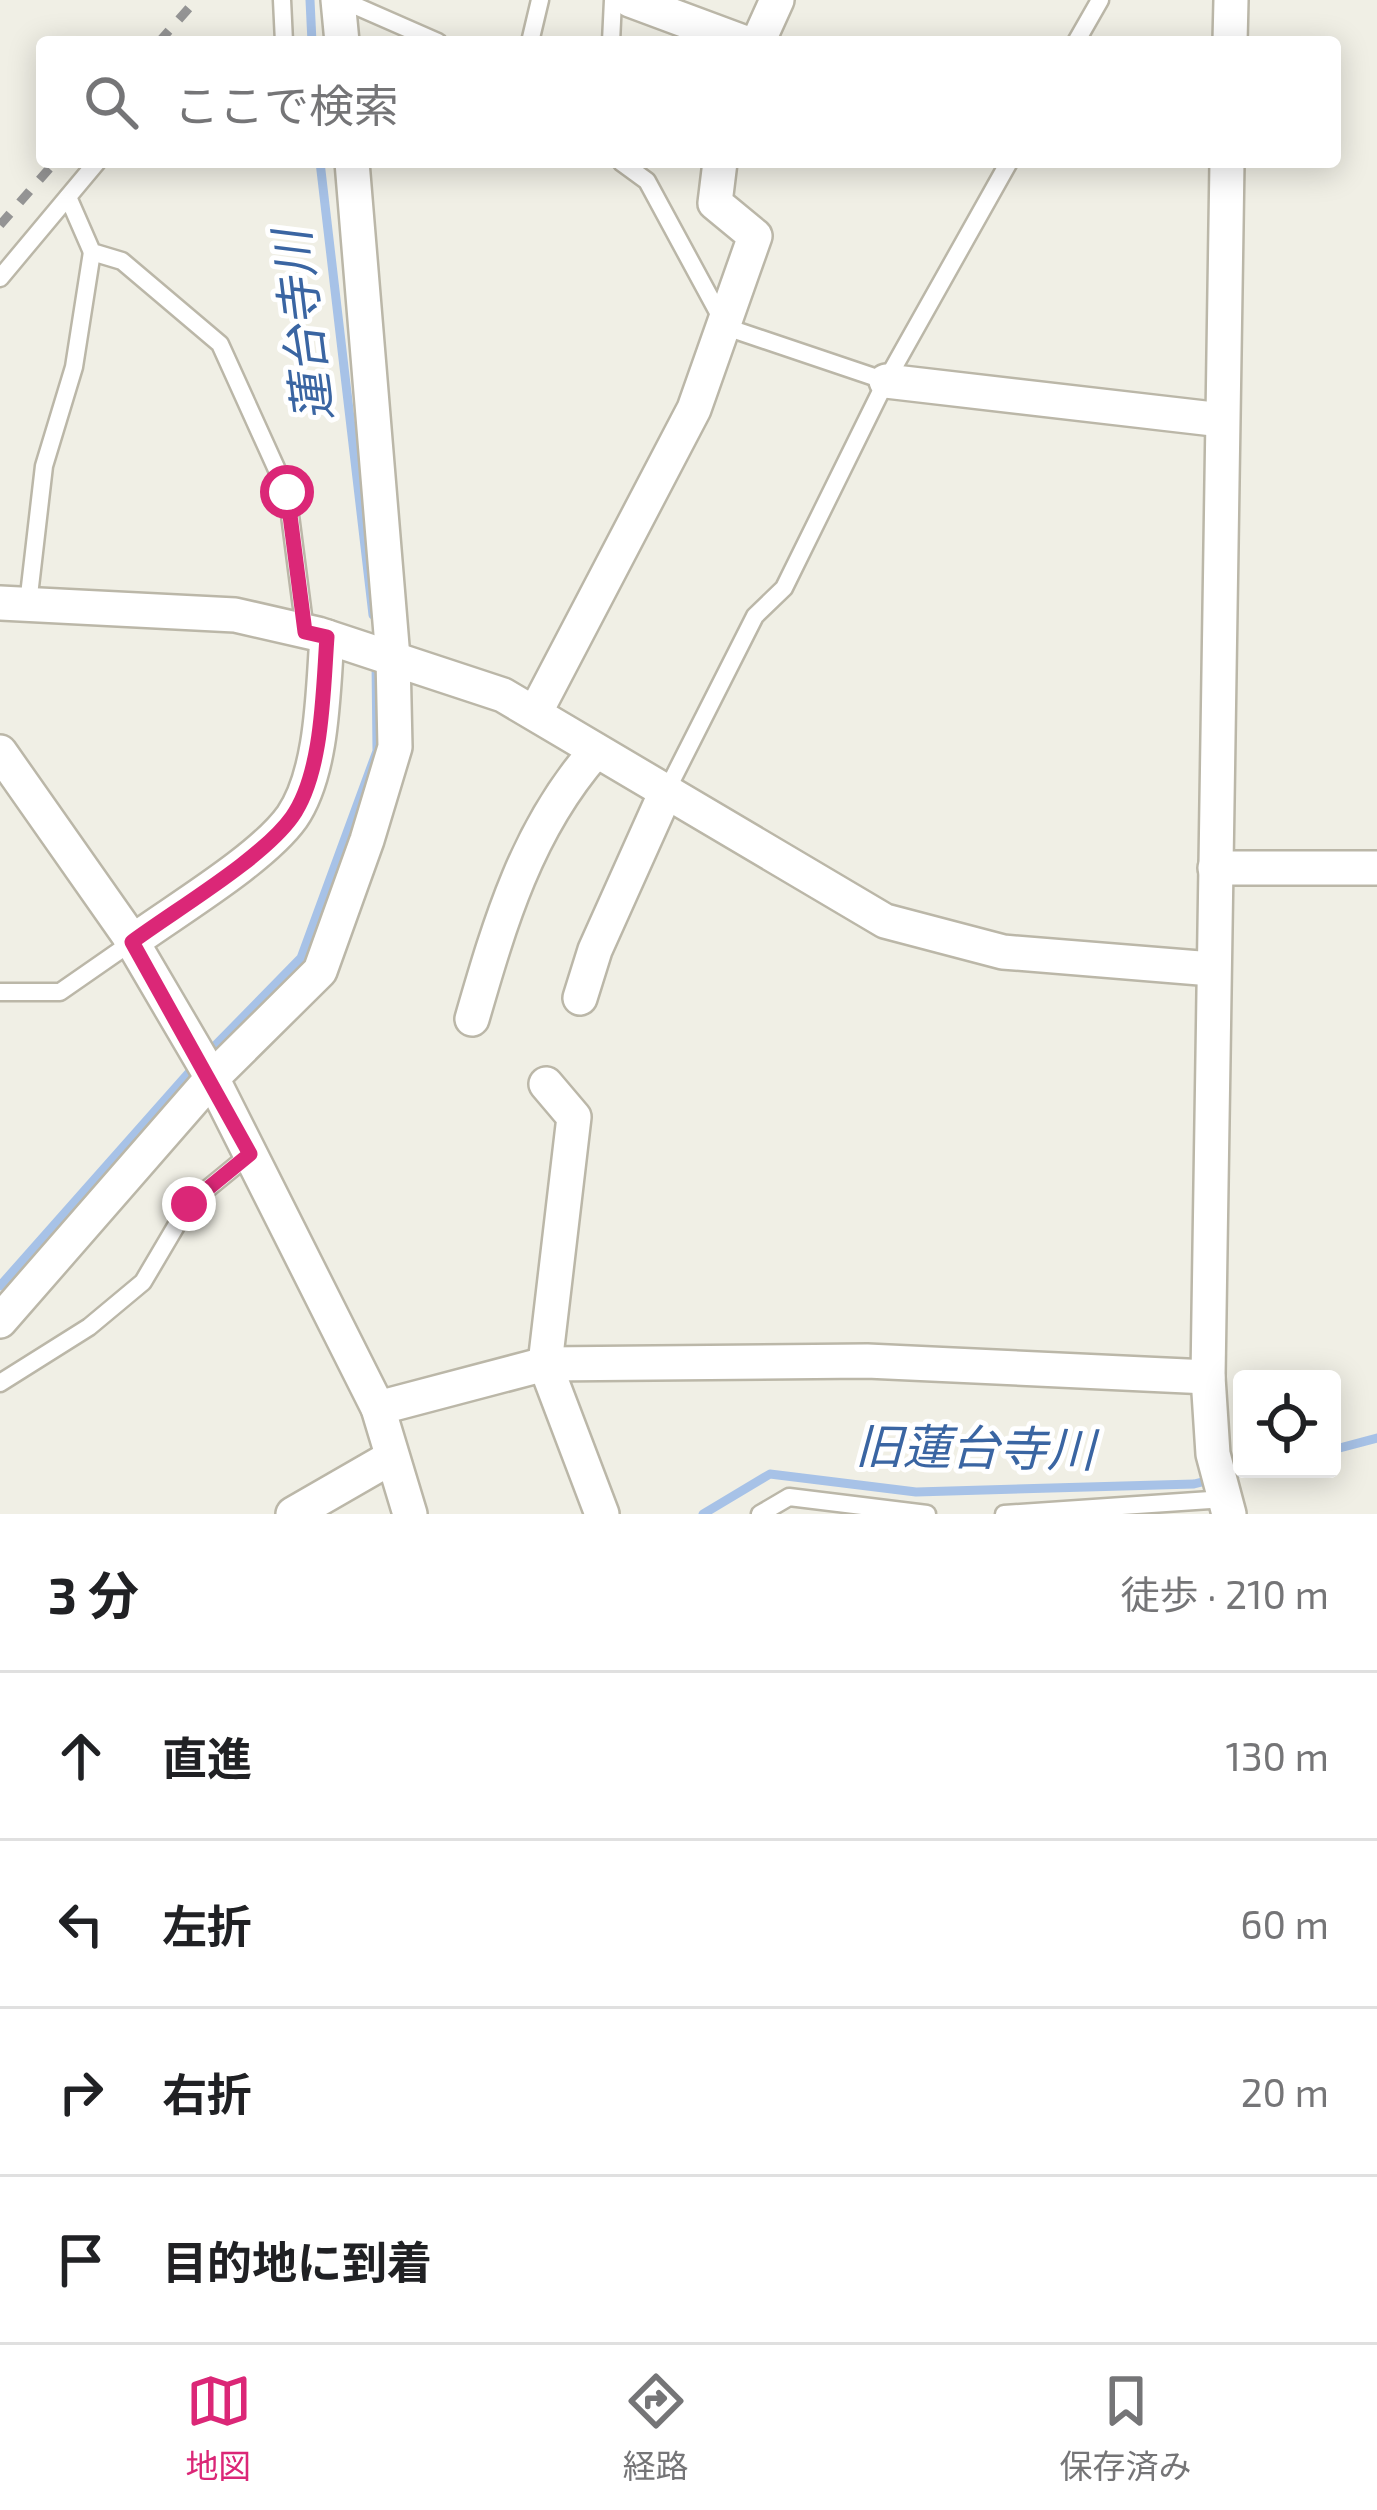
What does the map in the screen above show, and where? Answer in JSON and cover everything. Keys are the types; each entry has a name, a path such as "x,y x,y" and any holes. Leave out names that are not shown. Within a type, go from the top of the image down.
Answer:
{"street":[{"path":"340,0 342,36"},
{"path":"630,0 726,36"},
{"path":"761,36 777,0"},
{"path":"1230,36 1231,0"},
{"path":"0,1322 212,1078 320,971 395,747 393,658 352,168"},
{"path":"535,713 694,409 726,327 755,236 715,203 719,168"},
{"path":"1227,168 1208,1377 1213,1454 1227,1507"},
{"path":"886,381 1222,420"},
{"path":"14,603 235,615 316,634 503,695 885,921 1003,952 1213,969"},
{"path":"132,942 243,861 293,816 318,743 316,634"},
{"path":"0,752 132,942 212,1078 378,1408 410,1514"},
{"path":"472,1019 523,863 544,822 594,753"},
{"path":"580,998 665,794"},
{"path":"1215,868 1377,868"},
{"path":"546,1084 574,1117 545,1364 602,1514"},
{"path":"378,1408 545,1364 866,1361 1208,1377"},
{"path":"293,1514 392,1457"}],"lane":[{"path":"283,0 284,36"},
{"path":"340,0 424,36"},
{"path":"531,36 540,0"},
{"path":"611,36 613,0"},
{"path":"1079,36 1100,0"},
{"path":"0,278 92,168"},
{"path":"629,168 647,181 726,327 886,381"},
{"path":"665,794 755,616 784,588 886,381 1006,168"},
{"path":"14,603 44,466 74,367 92,252 68,196"},
{"path":"92,252 122,261 220,344 287,492 316,634"},
{"path":"0,992 60,992 132,942"},
{"path":"0,1383 89,1328 142,1282 189,1204 250,1154"},
{"path":"760,1514 789,1497 927,1514"},
{"path":"1004,1514 1227,1507"}],"waterway":[{"name":"蓮台寺川","path":"310,0 312,36"},
{"name":"蓮台寺川","path":"321,168 373,615"},
{"name":"蓮台寺川","path":"206,1055 301,958 377,751 376,662"},
{"name":"蓮台寺川","path":"0,1286 194,1067"},
{"name":"旧蓮台寺川","path":"1341,1448 1377,1438"},
{"name":"旧蓮台寺川","path":"703,1514 770,1474 916,1492 1194,1484 1233,1474"}],"railway":[{"path":"164,36 196,0"},
{"path":"0,225 50,168"}],"route":[{"path":"189,1204 250,1154 212,1078 132,942 243,861 293,816 318,743 327,637 305,632 287,492"}]}
